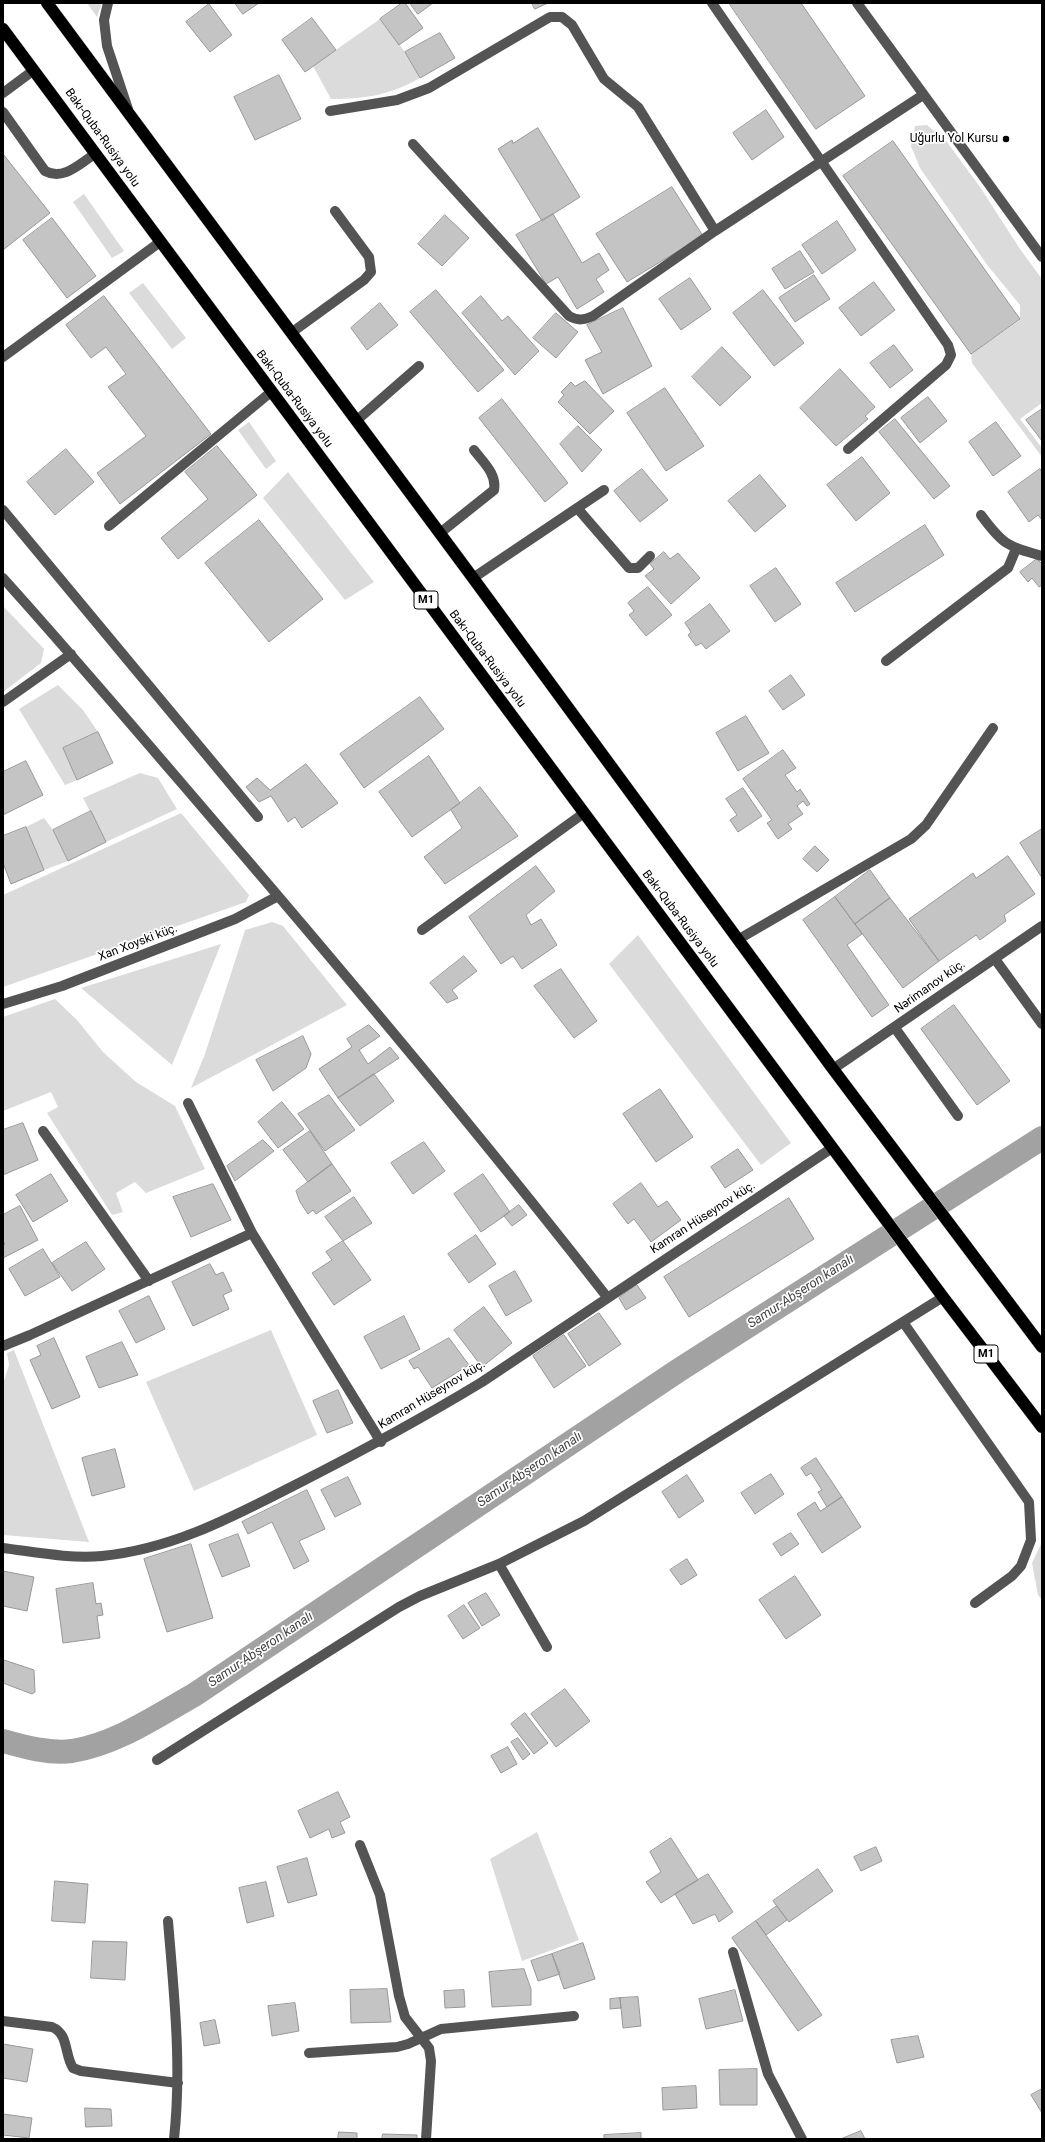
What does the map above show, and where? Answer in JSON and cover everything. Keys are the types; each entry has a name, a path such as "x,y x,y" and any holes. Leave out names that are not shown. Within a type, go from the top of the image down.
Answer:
{"highway":[{"path":"47,3 440,533 833,1069 1042,1347"},
{"name":"Bakı-Quba-Rusiya yolu","path":"3,29 943,1297"},
{"name":"M1","path":"943,1297 1042,1427"}],"street":[{"path":"108,3 104,20 107,46 130,115"},
{"path":"712,3 948,345 951,355 946,365 848,449"},
{"path":"857,3 923,96 1041,254"},
{"path":"330,111 397,100 429,88 550,17 562,17 572,25 604,79 638,107 715,231"},
{"path":"3,93 34,70"},
{"path":"413,144 569,316 576,320 593,316 715,231 923,96"},
{"path":"3,112 45,171 53,175 63,174 95,154"},
{"path":"291,333 364,280 371,272 369,257 335,211"},
{"path":"3,357 160,242"},
{"path":"356,421 419,366"},
{"path":"109,526 271,392"},
{"path":"440,533 494,490 495,482 492,474 474,450"},
{"path":"473,578 578,509 604,490"},
{"path":"578,509 629,568 638,568 650,556"},
{"path":"3,510 258,817"},
{"path":"981,516 996,536 1004,543 1016,549 1042,556"},
{"path":"886,661 1008,568 1016,549"},
{"path":"3,578 71,654 278,896 522,1187 607,1298"},
{"path":"3,702 71,654"},
{"path":"739,939 911,839 926,825 993,728"},
{"path":"422,930 584,813"},
{"name":"Xan Xoyski küç.","path":"3,1004 62,986 235,919 278,896"},
{"name":"Nərimanov küç.","path":"833,1069 1042,926"},
{"path":"995,959 1042,1024"},
{"path":"895,1028 958,1116"},
{"path":"188,1103 252,1233 381,1442"},
{"path":"43,1131 149,1281"},
{"name":"Kamran Hüseynov küç.","path":"3,1548 58,1555 101,1556 138,1551 168,1543 217,1525 381,1442 424,1418 482,1382 832,1148"},
{"path":"4,1343 149,1281 252,1233"},
{"path":"157,1760 398,1607 420,1596 498,1564 584,1521 943,1297"},
{"path":"903,1322 1029,1502 1031,1540 1021,1566 1012,1576 975,1603"},
{"path":"498,1564 547,1647"},
{"path":"360,1845 380,1896 399,1996 405,2017 429,2048 431,2061 426,2139"},
{"path":"168,1921 177,2032 178,2083 174,2139"},
{"path":"733,1952 768,2074 802,2139"},
{"path":"309,2053 397,2047 441,2028 574,2016"},
{"path":"3,2021 52,2027 59,2030 64,2037 69,2061 73,2068 81,2071 178,2083"}],"shaded area":[{"path":"87,3 102,3 97,17"},
{"path":"380,19 405,52 420,78 409,84 377,95 331,99 313,66"},
{"path":"927,125 947,142 980,187 1020,249 1042,279 1042,403 1020,419 1042,448 1042,457 972,363 971,354 1020,320 1020,305 988,266 920,168 911,146 915,126"},
{"path":"84,194 124,251 112,258 73,202"},
{"path":"143,283 186,338 172,349 129,293"},
{"path":"249,422 276,461 266,469 238,430"},
{"path":"288,472 374,582 345,600 263,498"},
{"path":"3,606 44,649 41,663 3,692"},
{"path":"58,685 83,710 98,732 63,748 77,780 65,785 19,709"},
{"path":"140,773 158,778 177,809 106,842 83,798"},
{"path":"181,813 249,895 246,902 3,987 3,895"},
{"path":"44,818 53,830 68,861 44,870 26,827"},
{"path":"272,922 283,926 347,1005 191,1088 205,1054 245,930"},
{"path":"638,935 791,1143 761,1165 609,964"},
{"path":"221,944 172,1065 81,988"},
{"path":"55,999 77,1020 103,1052 136,1082 175,1106 205,1169 146,1193 135,1182 116,1193 123,1212 112,1215 47,1113 58,1107 51,1092 3,1111 3,1017"},
{"path":"271,1330 317,1435 194,1491 146,1382"},
{"path":"14,1350 89,1542 3,1535 3,1384 9,1365 7,1353"},
{"path":"1042,1542 1042,1600 1038,1595 1032,1563"},
{"path":"537,1832 579,1940 522,1961 490,1859"}],"building":[{"path":"235,3 259,3 243,14"},
{"path":"402,3 405,3 423,28 399,45 380,19"},
{"path":"410,3 433,3 418,14"},
{"path":"532,3 548,3 535,9"},
{"path":"729,3 801,3 865,96 816,129"},
{"path":"209,4 232,35 210,52 186,22"},
{"path":"312,18 336,50 305,72 282,40"},
{"path":"440,33 455,58 420,78 405,52"},
{"path":"279,75 301,119 255,140 234,97"},
{"path":"766,110 784,137 752,160 733,133"},
{"path":"538,128 580,197 542,221 498,149 512,140 513,143"},
{"path":"893,141 1020,319 971,354 843,176"},
{"path":"3,154 50,213 3,250"},
{"path":"672,187 703,236 627,282 596,234"},
{"path":"553,214 582,263 599,253 609,270 596,279 604,292 577,309 558,277 546,284 516,235"},
{"path":"445,215 469,238 442,266 418,244"},
{"path":"52,218 96,276 67,298 23,240"},
{"path":"837,221 856,250 822,274 802,245"},
{"path":"800,251 814,272 785,289 772,269"},
{"path":"814,275 830,299 795,322 779,298"},
{"path":"690,278 711,309 681,330 659,299"},
{"path":"874,282 895,310 861,336 839,308"},
{"path":"436,290 504,370 478,392 410,312"},
{"path":"763,290 804,343 774,366 733,313"},
{"path":"104,296 211,434 120,504 97,473 146,436 108,387 126,374 106,347 91,358 66,325"},
{"path":"481,296 502,321 508,316 539,351 515,375 462,313"},
{"path":"380,303 398,325 367,350 351,328"},
{"path":"623,308 652,366 603,394 585,360 602,352 587,325"},
{"path":"556,313 578,332 556,358 533,338"},
{"path":"894,345 913,370 890,388 870,363"},
{"path":"722,347 751,377 720,406 692,377"},
{"path":"840,369 875,407 865,416 868,419 836,446 800,408"},
{"path":"585,381 614,411 590,434 558,402 564,395 561,392 571,382 575,386"},
{"path":"665,388 704,446 666,471 627,413"},
{"path":"928,397 947,421 920,443 901,418"},
{"path":"502,399 568,483 545,502 479,418"},
{"path":"1042,409 1042,441 1026,420"},
{"path":"895,419 950,486 934,499 879,432"},
{"path":"996,422 1021,456 993,476 969,442"},
{"path":"578,426 602,450 582,472 560,444"},
{"path":"217,446 257,495 178,559 161,538 208,499 185,472"},
{"path":"66,449 94,482 55,515 27,482"},
{"path":"862,457 890,493 856,521 827,485"},
{"path":"642,469 668,500 640,522 614,491"},
{"path":"1040,469 1042,472 1042,520 1038,515 1029,522 1008,492"},
{"path":"760,475 786,506 755,532 728,501"},
{"path":"259,520 323,599 269,642 205,563"},
{"path":"925,525 944,555 855,612 836,583"},
{"path":"664,552 670,559 678,553 700,578 671,604 645,576 654,569 650,564"},
{"path":"1037,559 1042,564 1042,585 1039,587 1032,578 1028,582 1020,572"},
{"path":"776,568 801,604 775,622 750,586"},
{"path":"648,587 672,615 646,636 629,615 634,611 628,603"},
{"path":"710,604 730,631 706,649 701,643 696,646 688,635 691,632 685,623"},
{"path":"791,675 805,695 783,710 769,691"},
{"path":"420,697 444,729 364,788 340,754"},
{"path":"746,716 769,753 738,771 716,733"},
{"path":"98,732 113,763 77,780 63,748"},
{"path":"783,750 796,768 785,775 797,792 800,789 810,804 807,806 803,801 797,806 803,814 788,824 792,829 778,839 767,823 772,820 743,779"},
{"path":"429,756 460,803 412,837 379,792"},
{"path":"26,761 43,795 3,815 3,772"},
{"path":"306,764 338,803 302,828 295,817 288,822 271,796 259,802 246,787 257,778 270,790"},
{"path":"480,787 518,836 445,884 424,857 462,828 451,810"},
{"path":"743,788 762,816 738,832 730,820 737,815 726,799"},
{"path":"91,811 106,842 68,861 53,830"},
{"path":"26,827 44,870 11,884 3,863 3,836"},
{"path":"1042,829 1042,878 1020,843"},
{"path":"815,846 829,860 817,872 803,859"},
{"path":"1008,856 1035,894 1004,915 1006,921 980,940 976,935 939,961 909,919 973,873 976,878"},
{"path":"536,866 555,891 526,915 531,925 541,919 557,945 522,969 513,956 501,964 469,917"},
{"path":"870,870 890,898 855,924 835,897"},
{"path":"835,897 862,934 847,945 889,1005 872,1017 803,920"},
{"path":"890,898 939,961 903,988 855,924"},
{"path":"464,956 477,971 452,990 458,998 447,1003 430,983"},
{"path":"561,969 597,1021 574,1038 534,986"},
{"path":"954,1005 1010,1081 977,1105 921,1029"},
{"path":"369,1025 380,1036 359,1050 368,1064 390,1047 399,1058 338,1098 319,1069 352,1047 347,1039"},
{"path":"303,1036 311,1054 306,1068 273,1091 256,1060"},
{"path":"374,1074 394,1101 360,1126 338,1098"},
{"path":"660,1089 693,1137 656,1162 623,1114"},
{"path":"329,1095 355,1130 325,1151 298,1114"},
{"path":"282,1102 304,1129 278,1148 258,1122"},
{"path":"23,1123 38,1160 3,1175 3,1130"},
{"path":"310,1131 332,1164 308,1182 283,1150"},
{"path":"263,1140 274,1151 235,1181 227,1166"},
{"path":"424,1142 445,1171 413,1194 391,1163"},
{"path":"738,1149 753,1170 725,1188 711,1167"},
{"path":"332,1164 351,1191 316,1214 313,1210 308,1214 300,1202 296,1191"},
{"path":"51,1174 68,1201 33,1222 16,1195"},
{"path":"483,1174 510,1212 481,1232 454,1194"},
{"path":"641,1183 658,1207 667,1201 681,1220 651,1242 634,1219 628,1224 613,1204"},
{"path":"213,1184 231,1220 191,1237 173,1197"},
{"path":"354,1197 372,1223 343,1241 325,1217"},
{"path":"789,1198 814,1239 689,1317 664,1277"},
{"path":"519,1205 527,1215 512,1226 504,1216"},
{"path":"20,1206 38,1240 3,1258 3,1245 5,1244 3,1241 3,1215"},
{"path":"476,1235 496,1264 469,1283 448,1254"},
{"path":"343,1241 371,1280 334,1305 312,1273 332,1260 326,1252"},
{"path":"86,1242 105,1269 72,1291 52,1263"},
{"path":"43,1249 60,1277 25,1296 9,1269"},
{"path":"210,1264 216,1275 223,1272 232,1291 223,1295 229,1309 193,1326 172,1282"},
{"path":"515,1271 532,1301 506,1316 489,1286"},
{"path":"637,1285 646,1298 626,1310 619,1298"},
{"path":"149,1296 165,1329 136,1343 119,1311"},
{"path":"484,1307 512,1343 482,1367 454,1330"},
{"path":"599,1313 621,1344 589,1366 568,1334"},
{"path":"404,1316 420,1349 381,1369 364,1337"},
{"path":"564,1335 586,1366 554,1388 533,1356"},
{"path":"54,1338 80,1397 52,1409 30,1360 41,1355 37,1346"},
{"path":"449,1338 469,1365 432,1388 418,1367 414,1369 409,1361"},
{"path":"122,1342 138,1375 99,1388 86,1357"},
{"path":"338,1390 353,1423 327,1433 313,1401"},
{"path":"115,1449 125,1487 92,1496 82,1458"},
{"path":"816,1458 842,1497 827,1507 818,1492 822,1490 811,1473 806,1476 801,1468"},
{"path":"771,1474 784,1494 755,1514 741,1493"},
{"path":"687,1475 704,1501 679,1518 662,1492"},
{"path":"348,1477 361,1504 335,1517 321,1490"},
{"path":"307,1490 325,1529 299,1541 309,1561 294,1569 272,1522 248,1534 242,1522"},
{"path":"842,1497 861,1527 822,1553 797,1514 815,1502 820,1511"},
{"path":"791,1533 799,1544 781,1556 773,1544"},
{"path":"238,1534 250,1566 222,1577 209,1545"},
{"path":"191,1544 213,1618 167,1632 144,1559"},
{"path":"687,1559 697,1575 681,1585 670,1570"},
{"path":"3,1571 34,1577 27,1611 3,1606"},
{"path":"795,1576 821,1615 786,1639 759,1600"},
{"path":"93,1583 96,1604 101,1603 103,1615 97,1616 100,1638 63,1643 56,1589"},
{"path":"486,1593 500,1615 482,1626 468,1603"},
{"path":"464,1605 480,1628 463,1639 448,1616"},
{"path":"4,1660 34,1670 35,1692 32,1694 3,1683"},
{"path":"565,1689 590,1721 556,1747 531,1714"},
{"path":"525,1713 548,1743 534,1754 511,1724"},
{"path":"518,1738 530,1754 523,1760 511,1742"},
{"path":"508,1747 517,1764 501,1773 491,1756"},
{"path":"338,1792 350,1817 340,1822 345,1833 332,1838 329,1829 310,1838 298,1811"},
{"path":"671,1838 698,1880 661,1903 646,1882 661,1872 650,1852"},
{"path":"876,1847 882,1861 861,1871 854,1857"},
{"path":"307,1858 317,1895 288,1903 277,1867"},
{"path":"818,1869 833,1891 789,1922 773,1901"},
{"path":"708,1874 733,1912 719,1922 715,1914 693,1924 675,1894"},
{"path":"55,1881 88,1884 85,1923 52,1921"},
{"path":"266,1882 274,1916 247,1923 239,1888"},
{"path":"777,1906 787,1920 766,1935 756,1921"},
{"path":"756,1921 822,2015 798,2031 732,1938"},
{"path":"93,1941 127,1942 125,1980 91,1978"},
{"path":"583,1943 595,1979 564,1989 552,1954"},
{"path":"552,1954 560,1974 538,1981 531,1961"},
{"path":"524,1969 531,1989 531,2005 492,2007 489,1972"},
{"path":"387,1989 391,2022 351,2023 350,1990"},
{"path":"464,1990 465,2007 445,2008 444,1991"},
{"path":"735,1990 743,2021 706,2029 699,1999"},
{"path":"638,1997 641,2026 623,2028 620,1998"},
{"path":"620,1998 621,2008 610,2009 610,1999"},
{"path":"295,2003 299,2031 272,2036 268,2006"},
{"path":"215,2020 220,2043 204,2046 200,2023"},
{"path":"918,2036 924,2057 897,2063 891,2040"},
{"path":"3,2044 33,2049 27,2082 3,2078"},
{"path":"757,2069 757,2105 720,2105 719,2070"},
{"path":"696,2086 697,2108 663,2110 662,2088"},
{"path":"1042,2089 1042,2113 1031,2095"},
{"path":"85,2108 111,2109 112,2126 86,2127"},
{"path":"3,2114 32,2118 29,2138 3,2135"},
{"path":"861,2131 865,2139 841,2139"},
{"path":"339,2132 357,2133 357,2139 338,2139"},
{"path":"641,2133 641,2139 604,2139 604,2135"},
{"path":"383,2134 417,2135 417,2139 382,2139"}],"waterway":[{"name":"Samur-Abşeron kanalı","path":"3,1741 46,1751 72,1751 120,1736 165,1712 194,1695 679,1370 1042,1138"}],"place":[{"name":"Uğurlu Yol Kursu","path":"1006,139"}]}
